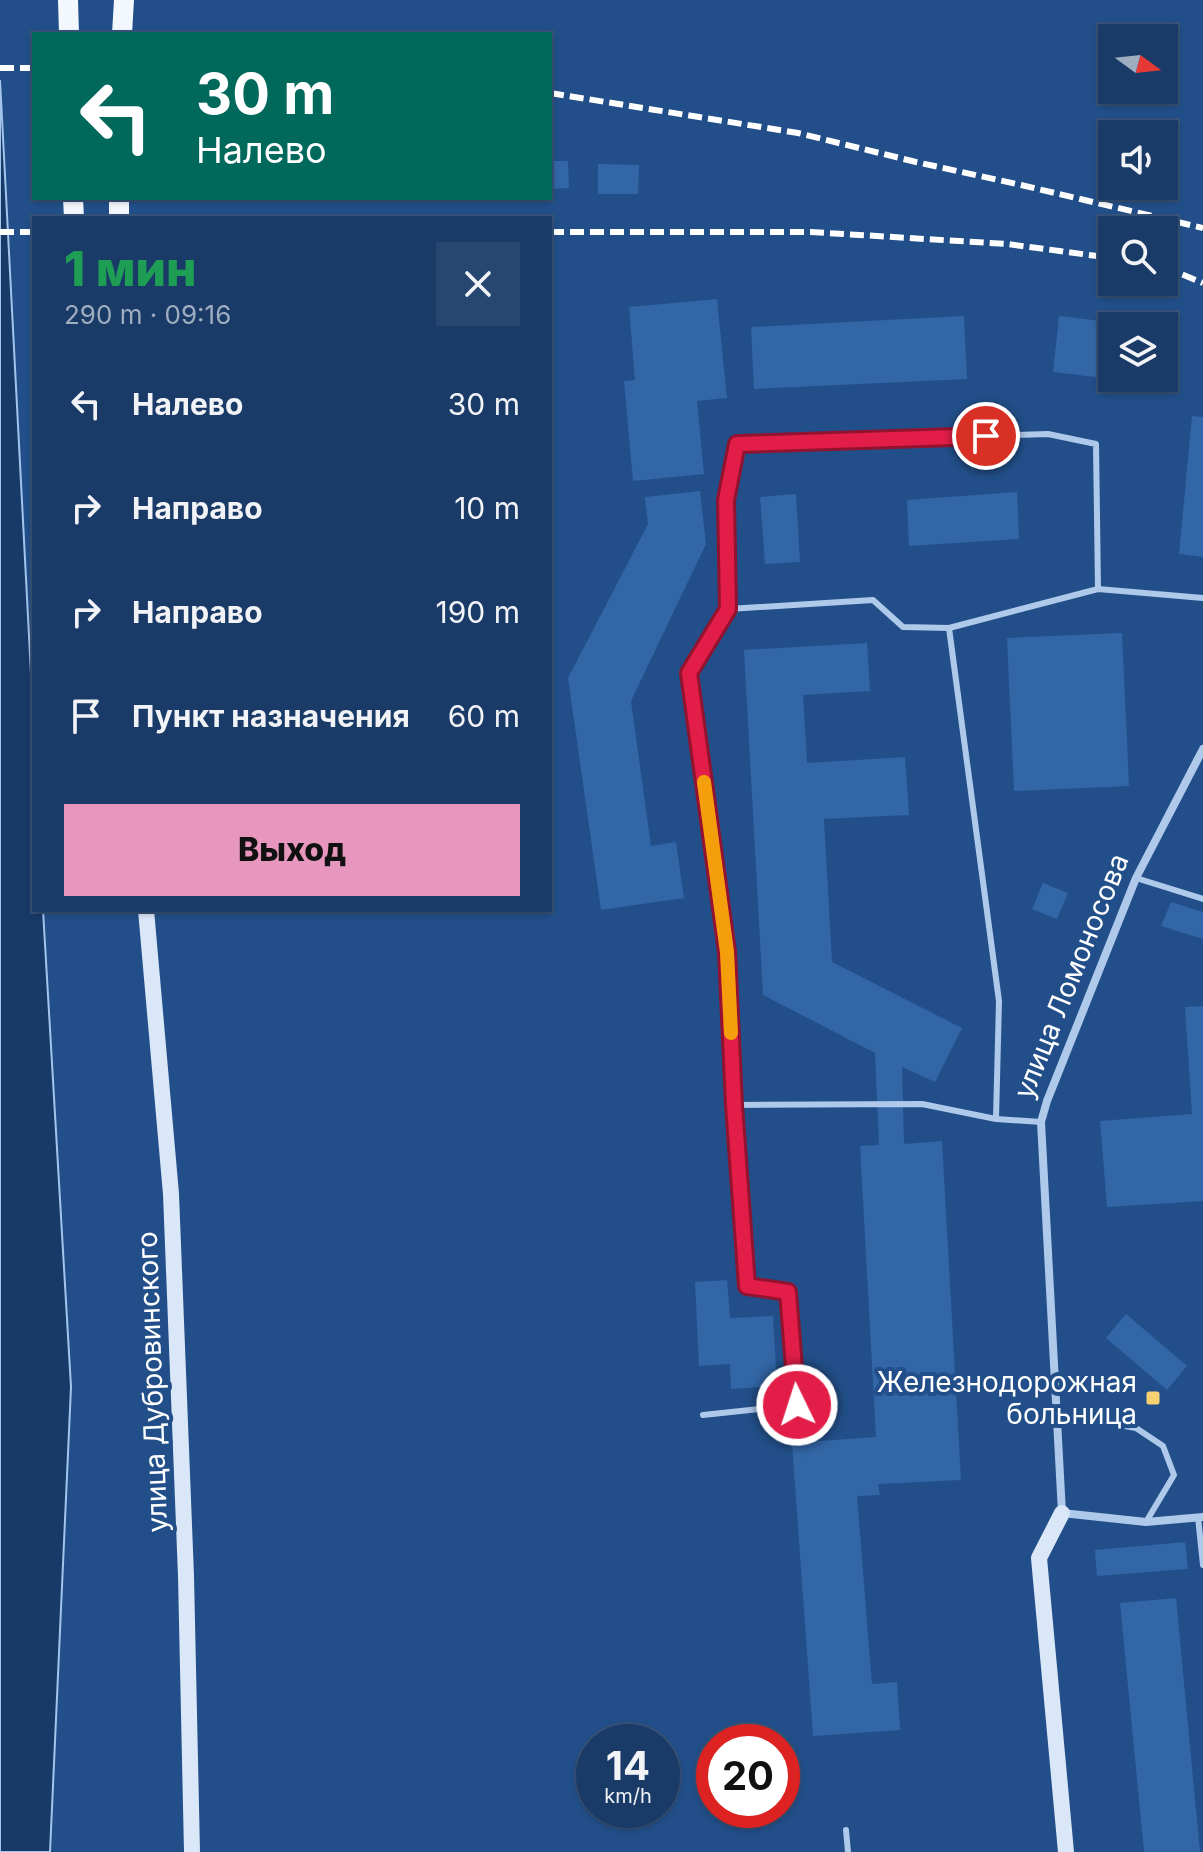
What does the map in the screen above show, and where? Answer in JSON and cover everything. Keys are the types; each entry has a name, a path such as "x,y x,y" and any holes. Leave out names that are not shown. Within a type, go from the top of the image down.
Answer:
{"main road":[{"path":"68,0 69,32"},
{"path":"122,32 124,0"},
{"name":"улица Дубровинского","path":"146,912 171,1194 186,1576 192,1852"},
{"path":"1062,1513 1039,1558 1066,1852"}],"street":[{"name":"улица Ломоносова","path":"1062,1513 1041,1122 1136,878 1203,749"},
{"path":"1062,1513 1146,1522 1201,1517"}],"lane":[{"path":"703,1415 797,1405 788,1292 747,1286 727,952 689,673 728,609 726,500 737,444 1048,434 1096,444 1098,589"},
{"path":"728,609 873,600 903,627 949,628 1098,589 1203,598"},
{"path":"949,628 999,1001 996,1119"},
{"path":"1136,878 1203,899"},
{"path":"734,1105 922,1104 996,1119 1041,1122"},
{"path":"1056,1419 1096,1421 1136,1428 1163,1446 1174,1475 1146,1522"},
{"path":"1201,1517 1203,1565"},
{"path":"846,1830 848,1852"}],"water":[{"path":"0,80 32,694 32,912 43,912 71,1387 50,1852 0,1852"}],"building":[{"path":"552,161 568,161 569,188 552,189"},
{"path":"598,164 639,165 638,194 598,194"},
{"path":"717,299 727,398 697,401 704,474 633,481 624,381 635,380 629,307"},
{"path":"964,316 967,379 754,389 751,327"},
{"path":"1059,316 1098,321 1098,377 1053,372"},
{"path":"1192,416 1203,417 1203,557 1179,554"},
{"path":"700,491 706,544 631,701 651,846 676,842 684,898 601,910 568,678 648,524 645,497"},
{"path":"1017,492 1019,539 909,546 907,500"},
{"path":"796,494 800,562 765,564 760,497"},
{"path":"1122,633 1129,786 1014,791 1007,638"},
{"path":"867,643 870,691 803,695 807,763 905,757 909,815 824,819 832,962 962,1028 935,1082 902,1067 904,1144 942,1141 961,1480 878,1484 880,1495 857,1496 872,1684 897,1682 900,1730 813,1736 792,1443 876,1437 860,1146 879,1145 875,1053 763,995 744,650"},
{"path":"1043,883 1068,893 1057,919 1032,909"},
{"path":"1171,902 1203,912 1203,939 1161,926"},
{"path":"1203,1006 1203,1201 1107,1207 1100,1121 1192,1114 1185,1007"},
{"path":"727,1280 730,1318 773,1316 777,1386 731,1389 730,1364 699,1366 695,1282"},
{"path":"1126,1314 1187,1366 1167,1390 1106,1338"},
{"path":"1185,1542 1188,1569 1097,1576 1095,1550"},
{"path":"1176,1598 1200,1852 1144,1852 1120,1603"}],"railway":[{"path":"0,68 32,68"},
{"path":"552,93 798,133 1203,228"},
{"path":"0,232 32,232"},
{"path":"552,232 811,232 1007,244 1098,256"},
{"path":"1178,273 1203,283"}],"slow traffic":[{"path":"704,782 727,952 731,1033"}],"place":[{"name":"Железнодорожная больница","path":"1153,1398"}],"route":[{"path":"797,1405 788,1292 747,1286 727,952 689,673 728,609 726,500 737,444 986,436"}]}
